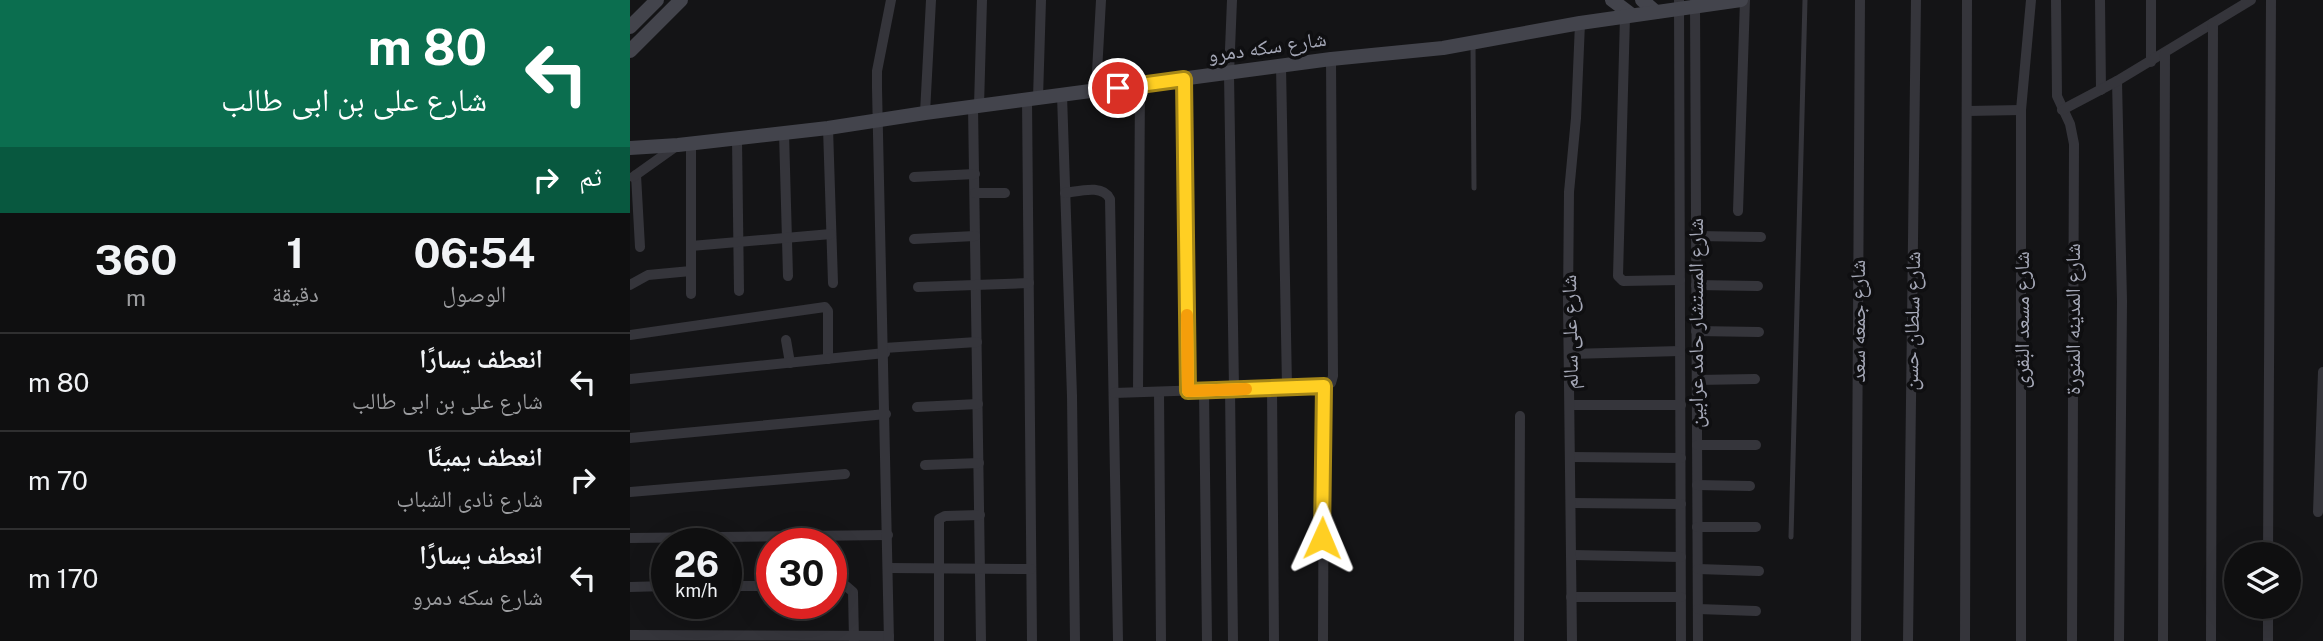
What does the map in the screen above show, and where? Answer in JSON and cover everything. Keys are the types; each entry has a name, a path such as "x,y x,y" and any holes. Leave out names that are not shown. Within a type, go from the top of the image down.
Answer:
{"main road":[{"path":"630,27 657,0"},
{"path":"630,51 681,0"},
{"path":"1612,0 1629,16"},
{"path":"1642,0 1656,12"},
{"name":"شارع سكه دمرو","path":"630,148 828,128 1331,59 1473,43 1656,12 1679,4 1743,0"}],"street":[{"path":"630,635 889,639 877,71 891,0"},
{"path":"925,113 931,0"},
{"path":"981,641 975,174 982,0"},
{"path":"1032,641 1029,284 1032,99 1041,0"},
{"path":"1096,90 1101,0"},
{"path":"1232,0 1229,74 1233,641"},
{"path":"1738,211 1743,0"},
{"name":"شارع جمعه سعد","path":"1856,641 1860,0"},
{"name":"شارع سلطان حسن","path":"1908,641 1916,0"},
{"path":"1965,641 1967,0"},
{"name":"شارع مسعد البقرى","path":"2021,641 2021,110 2032,0"},
{"name":"شارع المدينه المنورة","path":"2056,0 2055,81 2074,144 2072,641"},
{"path":"2100,0 2101,90"},
{"path":"2151,0 2151,62"},
{"path":"2062,110 2151,62 2251,0"},
{"path":"2268,542 2271,0"},
{"name":"شارع المستشار حامد عرابين","path":"1695,3 1698,641"},
{"name":"شارع المستشار حامد عرابين","path":"1679,4 1681,641"},
{"path":"1629,16 1618,278 1622,281 1680,279"},
{"name":"شارع على سالم","path":"1572,641 1569,192 1576,118 1580,23"},
{"path":"2211,641 2213,23"},
{"path":"2163,641 2165,53"},
{"path":"1114,393 1324,386 1331,383 1331,59"},
{"path":"1281,66 1287,387"},
{"path":"1184,79 1188,391"},
{"path":"2117,81 2122,301 2119,641"},
{"path":"1138,392 1140,85"},
{"path":"1062,95 1072,396 1075,641"},
{"path":"1968,111 2021,110"},
{"path":"828,128 833,283"},
{"path":"784,133 789,276"},
{"path":"737,139 739,291"},
{"path":"640,247 633,177 685,144 691,294"},
{"path":"914,177 975,174"},
{"path":"1065,193 1101,190 1108,194 1110,199 1118,641"},
{"path":"975,193 1006,193"},
{"path":"691,246 831,234"},
{"path":"914,239 975,236"},
{"path":"1696,236 1761,237"},
{"path":"630,285 648,275 691,271"},
{"path":"918,287 1029,284"},
{"path":"1696,285 1758,286"},
{"path":"630,335 825,307 828,311 828,359"},
{"path":"1696,331 1759,332"},
{"path":"786,340 790,363"},
{"path":"630,379 977,342"},
{"path":"1570,355 1680,351"},
{"path":"2318,512 2323,372"},
{"path":"1697,380 1755,379"},
{"path":"1323,641 1324,386"},
{"path":"1272,388 1274,641"},
{"path":"1204,390 1207,641"},
{"path":"1159,392 1161,641"},
{"path":"917,407 978,404"},
{"path":"1571,405 1681,405"},
{"path":"630,438 886,414"},
{"path":"1519,641 1520,415"},
{"path":"1697,445 1756,445"},
{"path":"1572,457 1681,458"},
{"path":"925,465 979,463"},
{"path":"630,492 845,474"},
{"path":"1697,485 1750,486"},
{"path":"1572,503 1681,504"},
{"path":"939,641 939,519 945,516 980,515"},
{"path":"1697,527 1756,527"},
{"path":"630,538 888,535"},
{"path":"1572,555 1681,557"},
{"path":"888,568 1031,569"},
{"path":"1698,569 1759,571"},
{"path":"630,587 651,586"},
{"path":"847,586 853,592 854,639"},
{"path":"1571,597 1681,597"},
{"path":"1698,609 1756,611"},
{"path":"2268,619 2268,641"}],"lane":[{"path":"1791,537 1805,0"},
{"path":"1473,43 1474,188"}],"slow traffic":[{"path":"1187,315 1188,391 1246,389"}],"route":[{"path":"1118,88 1184,79 1188,391 1324,386 1322,538"}]}
